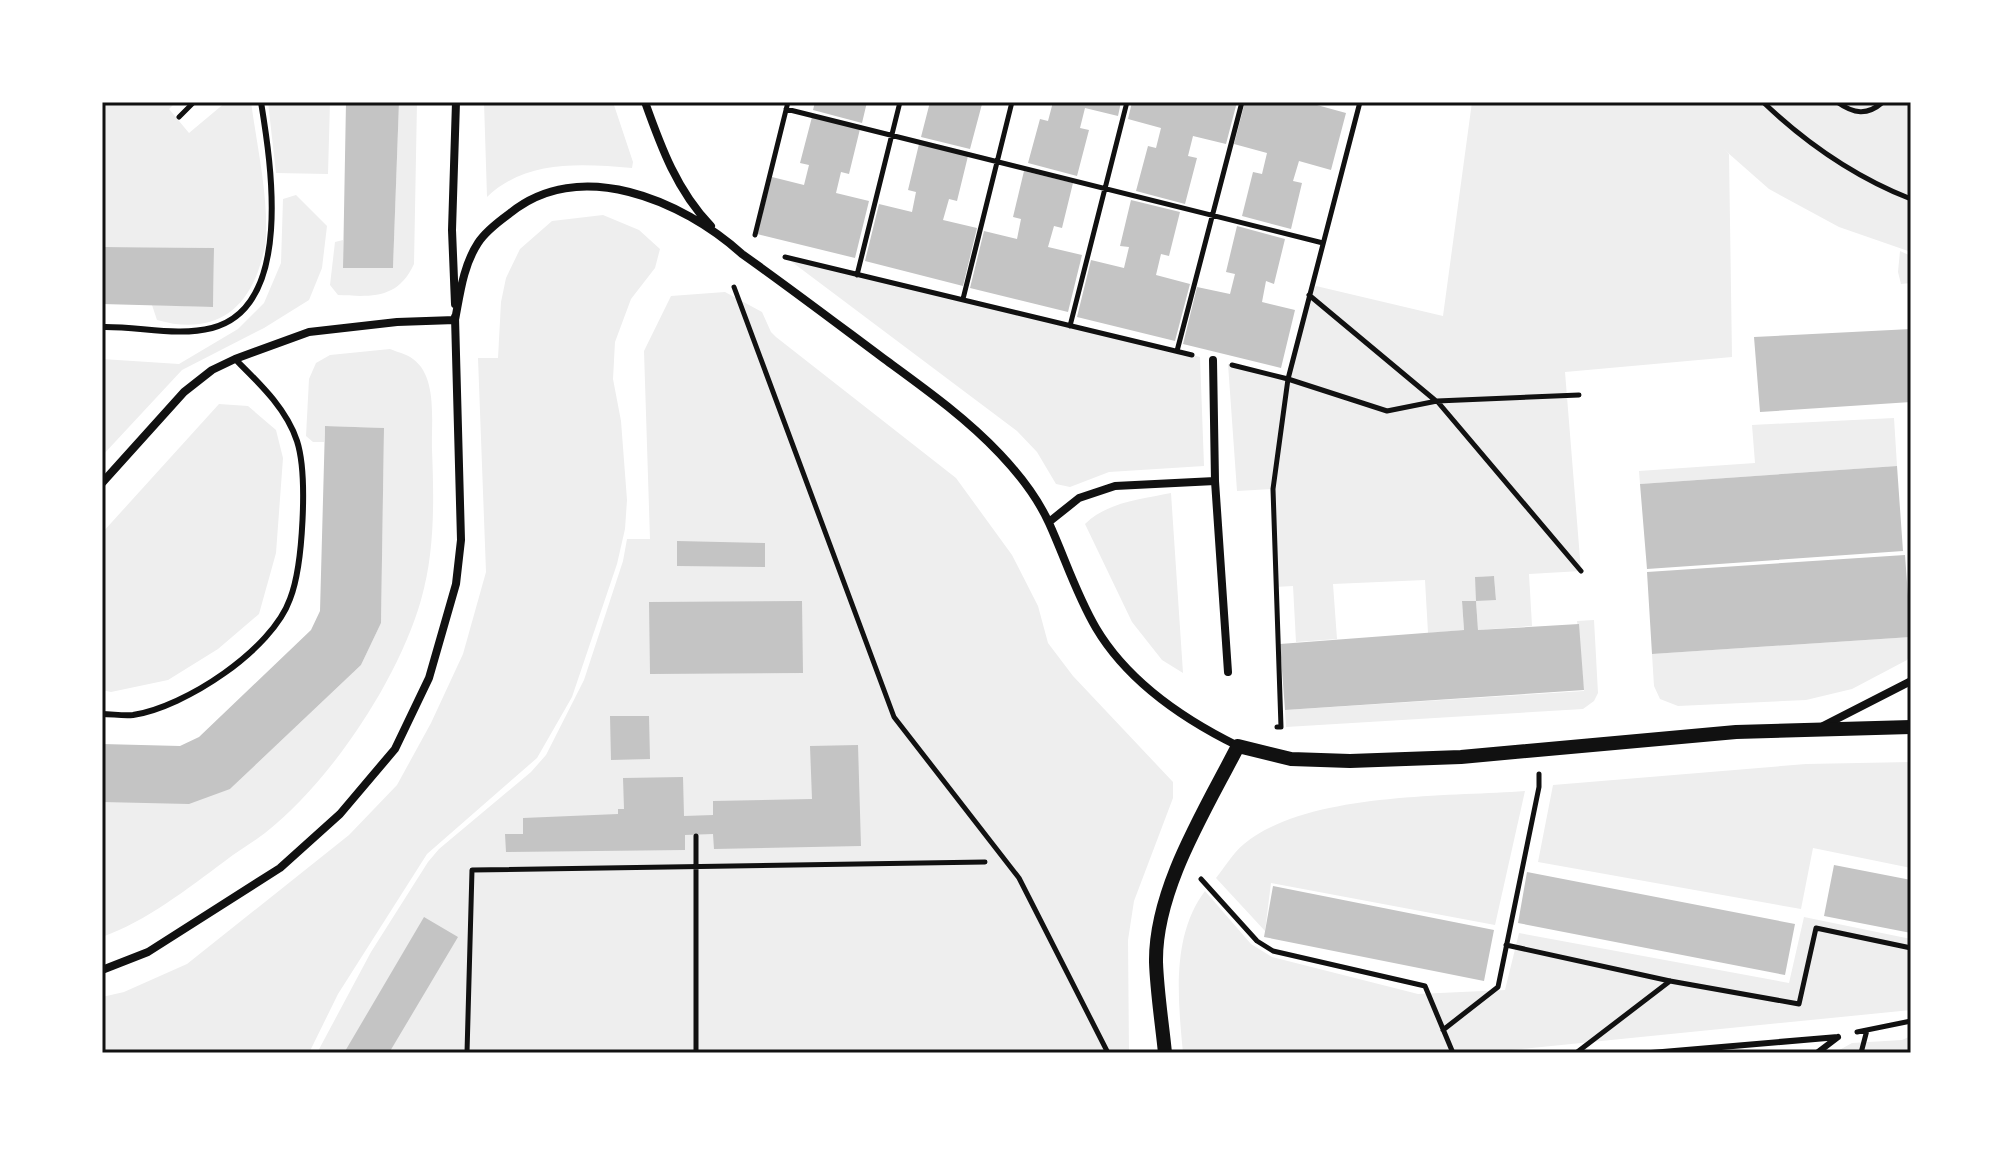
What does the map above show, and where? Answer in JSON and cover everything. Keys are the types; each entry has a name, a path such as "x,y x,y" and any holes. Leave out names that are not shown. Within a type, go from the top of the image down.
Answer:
{"street":[{"path":"102,970 148,952 280,868 340,814 395,749 429,678 456,584 461,540 452,230 456,102"},
{"path":"645,102 659,142 691,205 742,254 954,410 1001,455 1049,522 1096,628 1112,650 1173,709 1238,746 1291,759 1350,761 1461,757 1736,732 1911,727"},
{"path":"455,320 465,271 478,242 519,205 535,196 579,185 603,185 682,211 723,237"},
{"path":"102,483 184,392 212,370 235,359 309,332 397,322 455,320"},
{"path":"1213,360 1215,481 1228,672"},
{"path":"1049,522 1079,498 1115,486 1215,481"},
{"path":"1820,728 1911,681"},
{"path":"1165,1053 1156,960 1162,911 1184,855 1238,746"}],"lane":[{"path":"102,327 170,331 213,328 239,314 250,301 262,278 271,245 272,206 261,102"},
{"path":"102,714 131,715 157,708 231,670 266,639 290,601 298,564 304,505 297,442 270,392 235,359"},
{"path":"1651,1053 1838,1037"},
{"path":"1817,1053 1838,1037"}],"path":[{"path":"179,117 194,102"},
{"path":"755,235 788,102"},
{"path":"857,275 900,102"},
{"path":"963,299 1012,102"},
{"path":"1070,326 1127,102"},
{"path":"1177,351 1242,102"},
{"path":"1271,728 1281,727 1273,489 1288,379 1360,102"},
{"path":"1763,102 1787,126 1840,164 1911,199"},
{"path":"1769,108 1774,102"},
{"path":"1837,102 1858,113 1871,111 1883,102"},
{"path":"786,109 1323,243"},
{"path":"784,256 1288,379 1387,411 1437,401 1579,395"},
{"path":"734,287 894,717 1019,878 1108,1053"},
{"path":"1309,295 1437,401 1581,571"},
{"path":"1443,1030 1498,987 1539,787 1538,751"},
{"path":"696,836 696,1053"},
{"path":"467,1053 472,870 985,862"},
{"path":"1200,878 1257,941 1273,951 1425,986 1453,1053"},
{"path":"1506,945 1670,981 1799,1004 1816,928 1911,948"},
{"path":"1576,1053 1670,981"},
{"path":"1838,1037 1911,1021"},
{"path":"1861,1053 1867,1030"}],"shaded area":[{"path":"102,102 176,102 169,109 189,133 226,102 251,102 264,187 266,244 246,296 223,316 193,325 176,324 157,320 152,305 213,307 214,248 102,247"},
{"path":"268,102 330,102 328,174 276,173"},
{"path":"399,102 417,102 414,264 408,275 392,290 373,295 338,295 330,285 335,242 343,240 343,268 393,268"},
{"path":"484,102 613,102 633,162 632,168 575,165 537,170 503,185 487,197"},
{"path":"1472,102 1911,102 1911,252 1839,227 1769,189 1719,145 1729,154 1732,357 1565,372 1581,571 1529,574 1532,626 1478,630 1476,601 1462,601 1464,630 1428,633 1425,580 1333,584 1337,639 1296,642 1293,586 1275,587 1272,489 1237,491 1228,364 1288,378 1309,295 1316,286 1443,316","holes":["1494,576 1496,599 1478,600 1475,577"]},
{"path":"296,195 327,226 322,268 309,300 264,328 182,370 102,456 102,359 179,364 238,329 264,303 281,263 283,199"},
{"path":"603,215 639,230 660,249 655,268 631,299 615,342 613,379 621,421 627,500 625,529 617,564 572,697 537,758 427,854 338,994 309,1053 102,1053 102,997 124,992 187,964 349,835 397,785 431,723 463,654 486,572 478,358 498,358 501,302 506,278 520,249 552,221"},
{"path":"1900,251 1911,256 1911,283 1901,284 1898,272"},
{"path":"784,256 1200,357 1204,466 1109,472 1070,487 1056,484 1037,452 1017,431"},
{"path":"725,292 762,312 776,337 956,478 1012,555 1038,606 1048,643 1073,676 1173,782 1173,798 1134,901 1128,940 1129,1053 317,1053 371,952 428,862 439,849 531,772 546,755 584,680 623,561 627,539 650,539 644,351 671,296"},
{"path":"390,349 411,357 421,367 430,388 432,414 433,506 429,563 421,600 396,663 379,695 337,758 290,811 265,833 166,904 102,937 102,802 230,789 361,665 381,623 384,428 325,426 324,442 313,442 306,436 309,379 316,363 330,355"},
{"path":"219,404 248,406 276,430 283,458 276,553 259,614 218,649 168,680 111,692 102,690 102,533"},
{"path":"1894,418 1897,466 1640,484 1639,471 1755,463 1752,425"},
{"path":"1171,493 1183,673 1162,660 1132,622 1085,524 1114,506"},
{"path":"1594,620 1598,693 1594,701 1583,709 1286,727 1285,710 1584,691 1577,621"},
{"path":"1911,637 1911,654 1907,660 1852,689 1806,700 1678,706 1660,699 1654,686 1652,654"},
{"path":"1911,762 1911,868 1813,848 1801,909 1538,862 1553,785 1806,764"},
{"path":"1525,791 1495,925 1271,883 1265,931 1216,878 1244,844 1271,827 1304,815 1378,800"},
{"path":"1205,891 1251,944 1272,957 1418,994 1505,990 1519,933 1789,983 1804,917 1911,939 1911,1010 1481,1053 1183,1053 1179,969 1187,928"},
{"path":"1911,1036 1911,1053 1834,1053 1852,1043 1902,1040"}],"building":[{"path":"346,102 399,102 393,268 343,268"},
{"path":"815,102 867,102 862,123 813,110"},
{"path":"930,102 982,104 970,149 921,137"},
{"path":"1053,102 1121,102 1118,116 1085,108 1080,128 1089,130 1077,176 1028,163 1040,119 1048,121"},
{"path":"1132,102 1237,102 1226,144 1193,136 1188,156 1197,158 1185,204 1136,191 1148,146 1156,148 1161,128 1128,119"},
{"path":"1245,102 1306,102 1346,113 1331,170 1299,161 1293,181 1302,183 1291,229 1242,216 1253,172 1262,174 1267,153 1234,144"},
{"path":"812,117 860,129 849,174 841,172 836,193 869,201 855,258 757,234 772,177 804,185 809,165 800,163"},
{"path":"919,144 968,156 957,201 949,199 943,220 977,228 963,286 865,261 879,204 912,212 916,192 908,190"},
{"path":"1024,171 1073,183 1062,228 1054,226 1048,247 1082,255 1068,312 970,288 984,231 1017,239 1021,219 1013,217"},
{"path":"1131,200 1180,212 1169,256 1161,254 1156,275 1190,284 1175,341 1077,317 1091,260 1124,268 1129,247 1120,246"},
{"path":"1237,226 1285,239 1274,284 1266,281 1262,302 1295,310 1281,368 1183,344 1197,287 1230,294 1235,274 1226,272"},
{"path":"102,247 214,248 213,307 102,304"},
{"path":"1911,329 1911,402 1760,412 1754,337"},
{"path":"325,426 384,428 381,623 361,665 230,789 189,804 102,802 102,744 180,746 199,737 311,630 320,611"},
{"path":"1897,466 1903,551 1647,569 1640,484"},
{"path":"677,541 765,543 765,567 677,566"},
{"path":"1905,555 1911,637 1652,654 1647,572"},
{"path":"1494,576 1496,600 1476,601 1475,577"},
{"path":"802,601 803,673 650,674 649,602"},
{"path":"1462,601 1476,601 1478,630 1579,624 1584,690 1285,710 1280,644 1464,630"},
{"path":"610,716 649,716 650,759 611,760"},
{"path":"858,745 861,846 714,849 713,834 685,835 685,850 506,852 505,834 523,834 523,818 618,814 618,809 624,809 623,778 683,777 684,816 713,815 713,801 812,799 810,746"},
{"path":"1834,865 1911,880 1911,933 1824,916"},
{"path":"1527,872 1795,924 1785,975 1518,923"},
{"path":"1273,886 1494,930 1484,981 1264,937"},
{"path":"424,917 458,937 389,1053 344,1053"}]}
